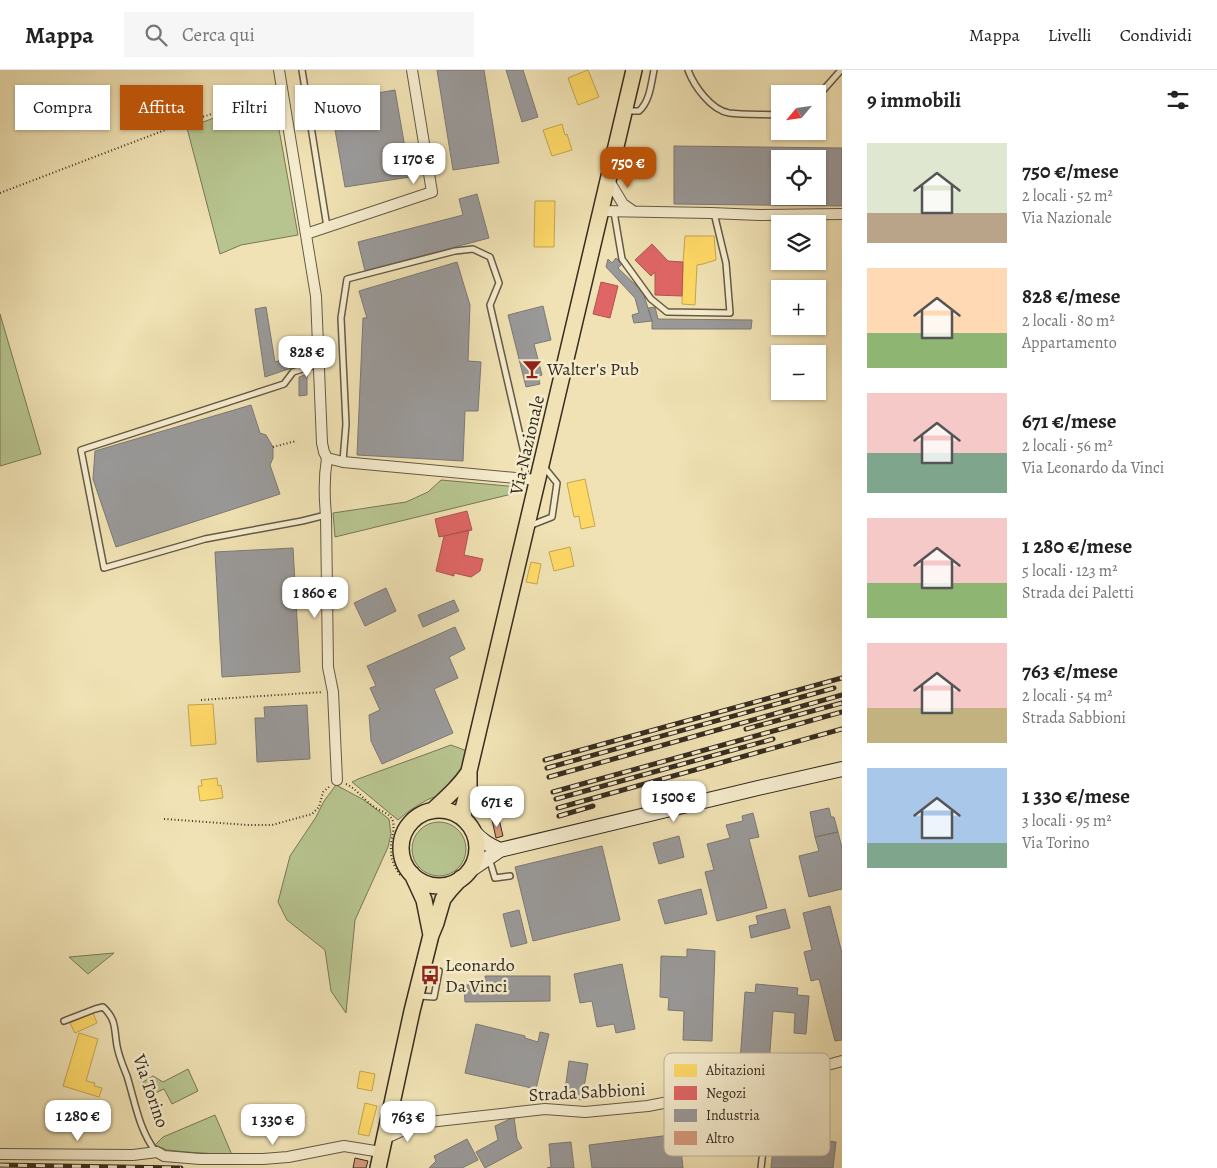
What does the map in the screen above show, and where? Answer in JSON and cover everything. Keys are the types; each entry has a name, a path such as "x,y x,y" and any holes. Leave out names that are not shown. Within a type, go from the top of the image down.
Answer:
{"main road":[{"name":"Via Nazionale","path":"464,819 463,809 469,786 470,771 527,527 531,479 541,464 608,211 608,179 634,70"},
{"name":"Via Nazionale","path":"432,810 450,796 470,771"},
{"path":"378,1168 431,935 443,899 465,875 475,861 477,853 474,832 464,819 452,812 442,810 432,810 415,818 402,839 406,875 424,900 431,935"},
{"path":"406,875 435,885 448,885 465,875"}],"street":[{"path":"279,70 281,85"},
{"path":"306,234 432,192 412,70"},
{"path":"285,108 316,296 322,443 324,452 328,458 343,462 531,479"},
{"path":"608,179 623,204 634,212"},
{"path":"608,211 759,215 842,214"},
{"path":"328,458 325,477 328,667 333,692 337,780"},
{"path":"465,875 500,850 842,769"},
{"path":"474,832 486,844 500,850"},
{"name":"Strada Sabbioni","path":"383,1146 420,1123 545,1109 585,1112 664,1103"},
{"path":"391,1108 420,1123"},
{"name":"Via Torino","path":"156,1152 164,1156 200,1159 263,1159 288,1157 344,1146 383,1146"},
{"path":"0,1154 133,1155 156,1152"}],"lane":[{"path":"302,70 327,227"},
{"path":"625,111 639,111 642,108 647,100 654,70"},
{"path":"688,70 698,89 716,108 728,113 771,115"},
{"path":"826,87 841,70"},
{"path":"608,211 622,258 652,299 666,312 730,313 726,263 714,213"},
{"path":"343,462 346,424 341,318 347,279 455,251 473,249 490,257 499,283 490,305 531,479"},
{"path":"319,364 292,372 284,384 81,450 104,568 205,539 302,521 326,514"},
{"path":"527,527 552,517 557,483 541,464"},
{"path":"488,858 495,878 510,876"},
{"path":"416,996 434,997 438,971"},
{"name":"Via Torino","path":"64,1021 103,1007 110,1014 115,1027 122,1065 135,1108 150,1144 156,1152"}],"path":[{"path":"0,193 213,114"},
{"path":"273,447 296,441"},
{"path":"201,700 333,692"},
{"path":"164,819 247,826 272,824 312,814 319,807 323,792 337,780 349,785 373,806 383,810 392,819 394,827 391,848 392,860 406,875"}],"green space":[{"path":"213,118 213,130 279,130 298,235 241,245 220,254 188,130 203,130 203,122"},
{"path":"0,314 41,454 0,466"},
{"path":"441,480 519,487 516,493 335,537 333,513 406,502 428,492"},
{"path":"451,745 467,751 453,783 443,793 427,800 398,820 352,782 358,779"},
{"path":"336,785 364,800 389,819 391,834 388,847 355,920 346,1013 331,991 325,950 287,920 278,902 290,856"},
{"path":"439,822 449,824 458,830 464,839 466,849 464,859 458,868 449,874 439,876 429,874 420,868 414,859 412,849 414,839 420,830 429,824"},
{"path":"114,953 88,974 69,957"},
{"path":"188,1069 198,1091 172,1104 164,1089 149,1096 143,1082 153,1076 163,1082"},
{"path":"215,1115 232,1155 167,1150 155,1145 163,1137"}],"building: Abitazioni":[{"path":"588,70 599,97 578,105 568,78"},
{"path":"562,124 572,150 552,156 543,130"},
{"path":"535,201 555,201 554,247 534,247"},
{"path":"685,236 714,236 716,260 697,265 695,305 682,304"},
{"path":"585,479 595,526 581,529 579,516 574,517 567,483"},
{"path":"570,547 574,566 554,571 549,552"},
{"path":"531,562 541,564 537,584 526,582"},
{"path":"213,704 216,744 191,746 188,705"},
{"path":"217,778 218,786 221,785 223,798 200,801 198,786 202,786 201,780"},
{"path":"93,1013 97,1023 75,1033 70,1023"},
{"path":"79,1033 98,1039 86,1081 95,1083 94,1086 102,1088 99,1097 63,1086"},
{"path":"360,1071 375,1074 372,1091 357,1088"},
{"path":"365,1103 377,1106 369,1136 358,1134"}],"building: Negozi":[{"path":"652,244 668,261 683,262 682,296 655,295 655,272 651,276 635,260"},
{"path":"601,282 618,286 610,318 593,314"},
{"path":"467,511 472,530 439,537 435,519"},
{"path":"469,530 464,555 483,559 480,571 471,577 454,573 454,576 436,571 444,536"}],"building: Industria":[{"path":"437,70 484,70 499,163 453,170"},
{"path":"506,70 523,70 538,117 522,122"},
{"path":"395,90 410,177 345,187 335,130 380,130 380,93"},
{"path":"674,146 842,148 842,206 674,204"},
{"path":"477,194 489,238 365,271 358,242 463,215 459,199"},
{"path":"616,258 622,264 618,268 643,292 652,321 634,323 632,315 639,313 635,298 606,267 608,259 612,263"},
{"path":"457,262 470,305 468,361 481,362 478,411 465,411 463,461 357,455 363,318 367,318 359,291"},
{"path":"543,306 551,340 534,344 542,375 538,376 540,384 526,387 508,315"},
{"path":"266,307 275,362 295,356 293,348 302,345 306,363 265,377 255,309"},
{"path":"655,307 658,319 752,320 751,329 652,329 648,308"},
{"path":"307,374 307,395 299,396 299,377"},
{"path":"251,405 260,433 266,435 273,447 273,458 270,465 280,494 116,547 93,479 95,451"},
{"path":"293,548 300,672 222,677 215,552"},
{"path":"386,588 396,611 365,626 354,603"},
{"path":"454,600 459,611 423,627 418,615"},
{"path":"455,627 465,649 449,657 458,678 434,689 453,733 382,764 371,741 369,715 380,710 370,688 376,686 367,666"},
{"path":"307,705 310,759 257,762 255,718 265,718 264,707"},
{"path":"829,808 831,817 834,817 838,832 815,837 810,812"},
{"path":"753,813 759,837 749,839 767,908 717,921 705,872 714,870 707,844 730,838 726,825 743,821 742,816"},
{"path":"838,832 842,848 842,889 809,897 799,856 819,851 815,837"},
{"path":"679,836 684,857 659,864 653,843"},
{"path":"602,846 620,920 533,941 515,867"},
{"path":"701,889 707,914 665,924 658,900"},
{"path":"830,906 842,953 842,1040 835,1041 819,979 811,981 804,952 812,950 803,913"},
{"path":"785,909 790,928 751,938 749,926 758,924 756,916"},
{"path":"519,910 527,943 511,947 503,914"},
{"path":"687,949 715,951 712,1041 683,1040 684,1011 668,1010 669,998 660,997 661,956 687,957"},
{"path":"622,964 635,1029 616,1033 614,1024 597,1027 592,1001 580,1003 574,974"},
{"path":"485,976 550,976 550,1001 465,1002 464,985 486,985"},
{"path":"756,984 798,988 797,995 809,996 806,1034 794,1033 795,1013 773,1011 770,1053 741,1053 745,992 755,993"},
{"path":"476,1024 525,1036 525,1038 538,1042 540,1032 549,1034 536,1089 465,1073"},
{"path":"569,1061 588,1064 582,1100 564,1097"},
{"path":"514,1117 517,1139 522,1148 485,1168 476,1152 498,1140 495,1126"},
{"path":"664,1136 664,1156 682,1156 683,1168 592,1168 589,1145"},
{"path":"467,1139 478,1160 462,1168 429,1168 436,1161 434,1156"},
{"path":"830,1141 836,1142 833,1168 771,1168 772,1156 830,1156"},
{"path":"571,1142 574,1168 547,1168 551,1167 549,1144"}],"building: Altro":[{"path":"499,819 503,836 496,838 492,820"},
{"path":"355,1158 368,1161 366,1168 353,1168"}],"railway":[{"path":"545,760 842,678"},
{"path":"547,768 834,688"},
{"path":"549,777 842,695"},
{"path":"746,729 842,703"},
{"path":"553,792 842,712"},
{"path":"558,808 842,729"},
{"path":"556,799 773,739"},
{"path":"559,816 593,806"},
{"path":"0,1165 181,1168"}],"place":[{"name":"Walter's Pub","path":"532,369"},
{"name":"Leonardo Da Vinci","path":"430,975"}]}
